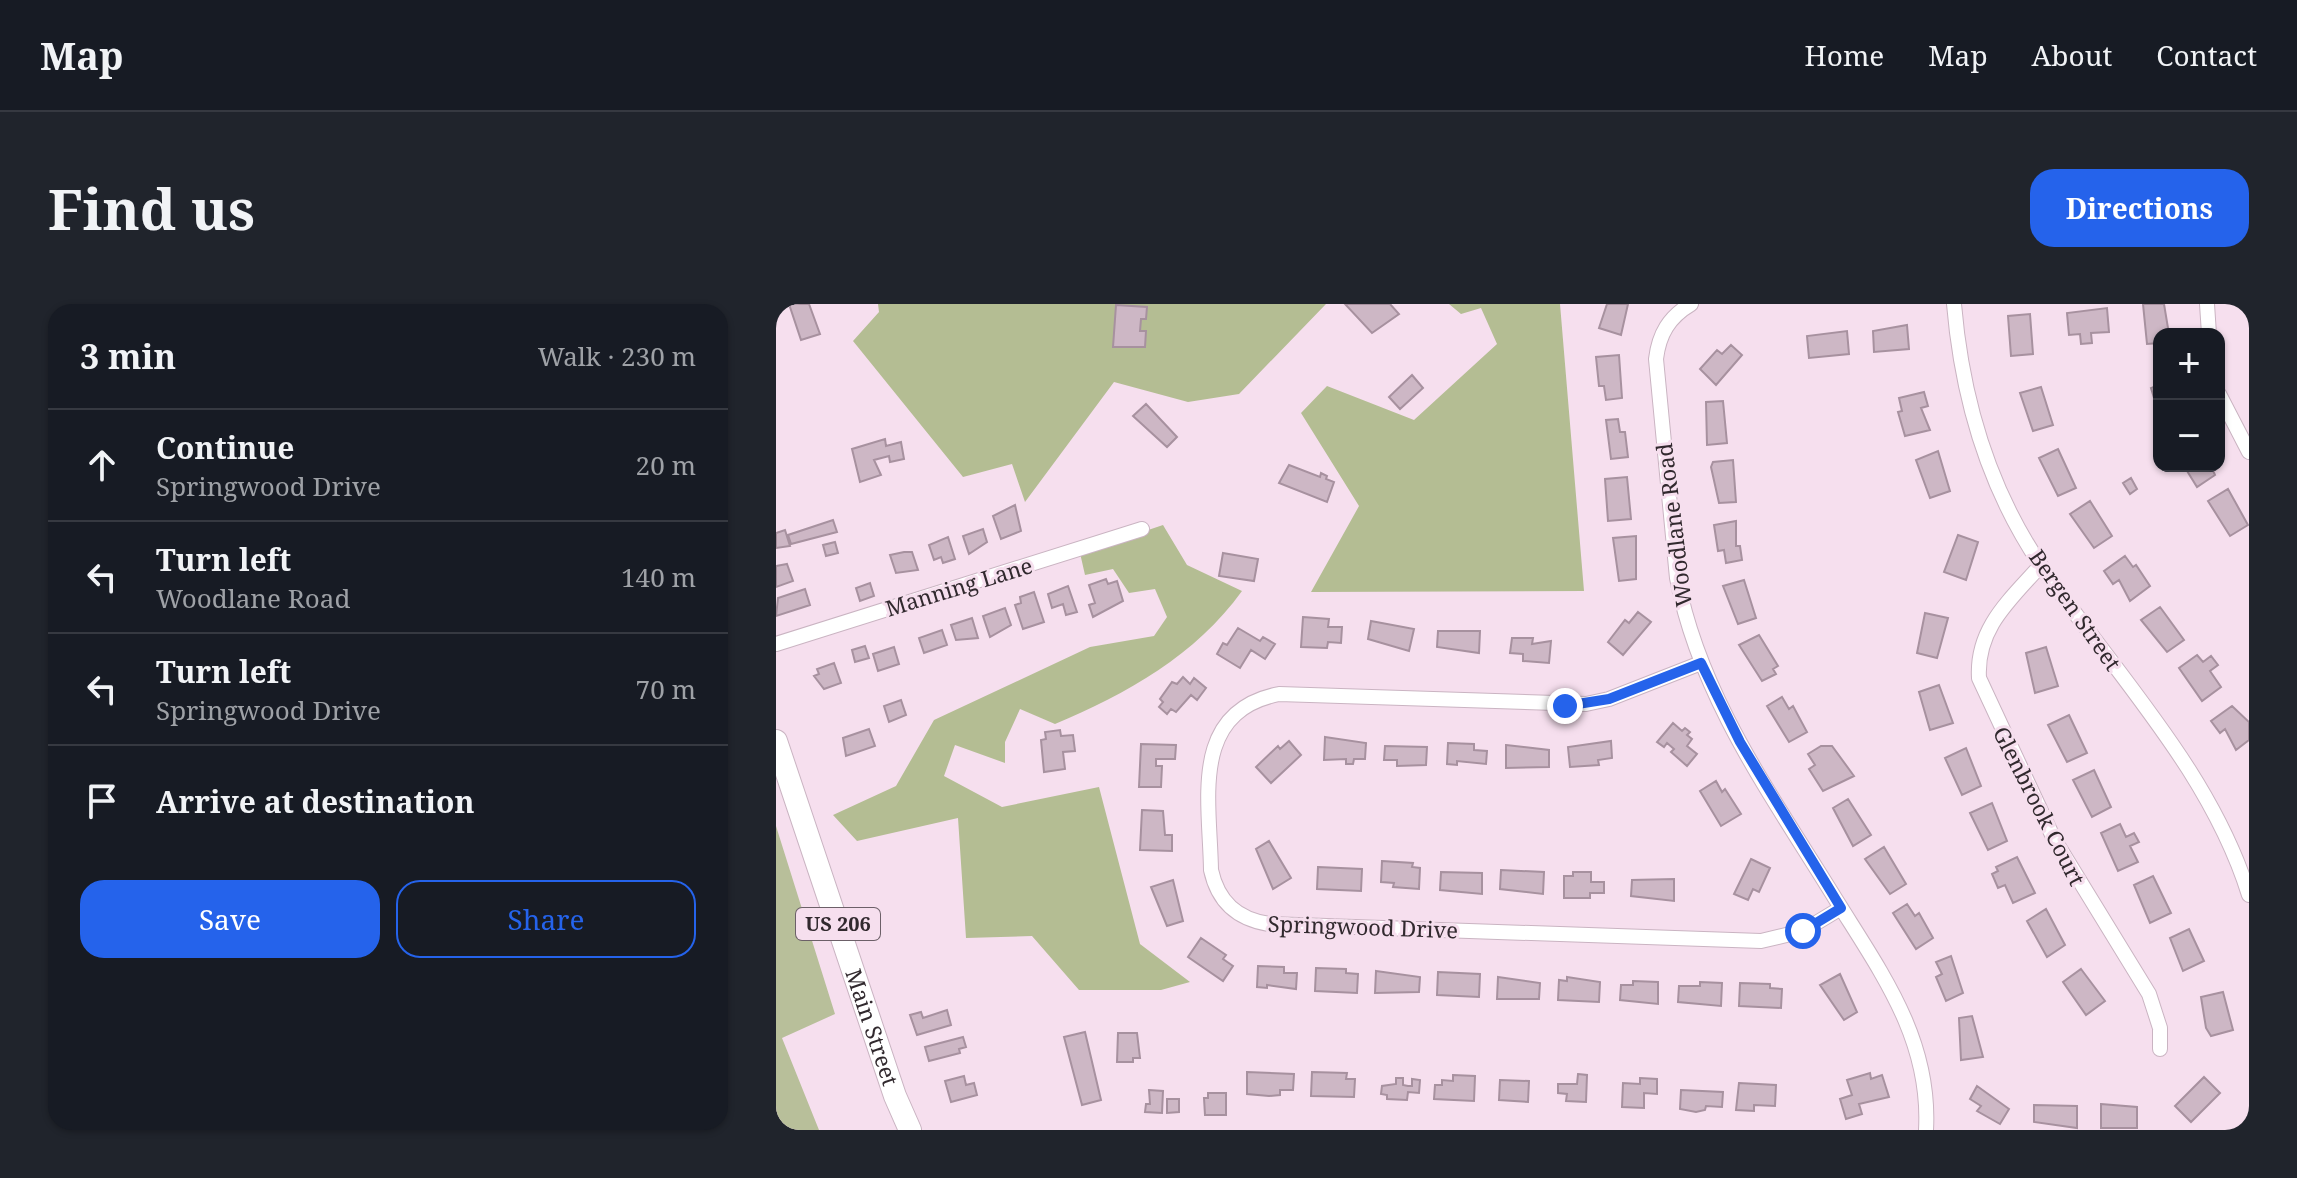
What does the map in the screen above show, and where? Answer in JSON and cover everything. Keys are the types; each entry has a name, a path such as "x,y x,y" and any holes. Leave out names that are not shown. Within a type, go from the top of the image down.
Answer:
{"highway":[{"name":"Main Street","path":"776,741 895,1096 910,1130"}],"street":[{"name":"Woodlane Road","path":"1691,304 1670,320 1663,331 1656,359 1683,612 1701,663 1740,742 1913,1032 1926,1090 1926,1130"},
{"name":"Bergen Street","path":"1954,304 1958,353 1978,435 2008,507 2041,565 2189,770 2230,846 2249,895"},
{"path":"2207,304 2209,328"},
{"path":"2222,400 2249,452"},
{"name":"Manning Lane","path":"776,644 1142,529"},
{"name":"Glenbrook Court","path":"2041,565 1986,631 1978,661 1979,678 2054,839 2083,893 2149,994 2160,1028 2160,1049"},
{"name":"Springwood Drive","path":"1701,663 1609,699 1575,705 1279,694 1248,704 1224,725 1211,754 1211,870 1214,885 1222,899 1243,917 1269,924 1317,926 1761,941 1803,931 1841,908"}],"green space":[{"path":"878,304 1326,304 1239,394 1188,402 1114,382 1025,502 1012,464 963,477 853,341 879,312"},
{"path":"1449,304 1560,304 1584,591 1311,592 1359,506 1301,413 1327,386 1414,420 1497,344 1481,308 1461,314"},
{"path":"1163,525 1187,565 1242,591 1224,614 1182,653 1108,700 1055,724 1020,709 1005,742 1005,763 955,745 944,776 1002,807 1099,787 1140,944 1190,982 1161,990 1079,990 1032,936 966,938 958,818 857,841 833,815 896,786 934,720 1090,647 1154,636 1167,617 1155,589 1129,593 1113,569 1085,575 1080,553"},
{"path":"776,826 835,1014 782,1038 819,1130 776,1130"}],"building":[{"path":"789,304 809,304 820,334 801,340"},
{"path":"1345,304 1390,304 1399,314 1372,333"},
{"path":"1607,304 1628,304 1621,335 1599,328"},
{"path":"2143,304 2164,304 2168,328 2153,328 2153,344 2147,344"},
{"path":"1116,305 1147,307 1140,331 1146,331 1145,347 1113,347"},
{"path":"2107,308 2109,332 2091,333 2092,343 2081,344 2080,334 2069,335 2067,313"},
{"path":"2030,314 2033,354 2011,356 2008,316"},
{"path":"1907,325 1909,349 1874,352 1873,331"},
{"path":"1847,331 1849,354 1809,358 1807,336"},
{"path":"1731,345 1742,355 1716,385 1700,369 1717,350 1722,354"},
{"path":"1619,355 1622,398 1606,400 1604,386 1599,386 1596,357"},
{"path":"1412,375 1423,388 1400,409 1389,397"},
{"path":"2041,387 2053,425 2033,431 2020,393"},
{"path":"1924,392 1928,406 1921,408 1930,430 1905,436 1898,412 1902,411 1899,398"},
{"path":"1723,401 1727,443 1707,445 1706,402"},
{"path":"1146,404 1177,437 1167,447 1133,416"},
{"path":"1618,419 1620,432 1625,432 1628,457 1611,459 1606,420"},
{"path":"885,439 886,446 901,442 904,459 890,462 889,456 874,460 881,475 860,482 852,449"},
{"path":"2058,449 2076,488 2058,496 2039,458"},
{"path":"1938,451 1950,491 1930,498 1916,460"},
{"path":"1733,460 1736,502 1719,503 1711,467 1713,462"},
{"path":"1289,465 1320,477 1321,473 1334,482 1327,502 1279,483"},
{"path":"2188,472 2214,472 2215,475 2197,487"},
{"path":"1627,477 1631,519 1608,521 1605,479"},
{"path":"2131,478 2137,489 2130,494 2123,483"},
{"path":"2228,489 2248,525 2230,536 2208,501"},
{"path":"2090,501 2112,536 2094,548 2070,514"},
{"path":"1015,505 1021,531 1001,539 993,516"},
{"path":"833,520 837,532 791,544 788,535"},
{"path":"1736,521 1736,546 1740,546 1742,560 1726,563 1724,550 1718,551 1714,525"},
{"path":"983,529 987,542 969,554 963,536"},
{"path":"785,530 790,546 776,548 776,533"},
{"path":"1958,535 1978,542 1966,580 1944,572"},
{"path":"1636,536 1636,579 1619,581 1613,538"},
{"path":"948,537 955,559 943,563 941,557 934,560 929,545"},
{"path":"835,542 838,553 826,556 823,545"},
{"path":"912,552 918,570 896,573 890,555"},
{"path":"1223,553 1258,559 1254,581 1219,576"},
{"path":"2125,556 2133,567 2136,565 2150,586 2130,601 2119,580 2113,584 2104,571"},
{"path":"787,564 793,581 776,587 776,566"},
{"path":"1106,579 1108,584 1117,581 1123,601 1093,617 1089,605 1095,603 1089,585"},
{"path":"1744,580 1756,618 1738,624 1723,586"},
{"path":"870,583 874,596 860,601 856,588"},
{"path":"1068,586 1077,612 1066,615 1063,604 1052,608 1048,594"},
{"path":"805,589 810,605 776,616 778,598"},
{"path":"1034,592 1044,622 1023,629 1015,605 1021,603 1020,597"},
{"path":"2160,607 2184,640 2167,652 2141,620"},
{"path":"1005,608 1011,625 990,637 983,616"},
{"path":"1638,612 1651,622 1623,655 1608,642 1625,620 1629,623"},
{"path":"1925,613 1948,618 1937,658 1917,653"},
{"path":"1303,617 1329,619 1328,627 1342,627 1341,643 1328,642 1327,648 1301,647"},
{"path":"972,618 978,638 956,640 951,625"},
{"path":"1371,621 1414,629 1409,651 1368,639"},
{"path":"1238,628 1260,641 1263,637 1275,644 1265,659 1251,650 1240,668 1217,654"},
{"path":"942,630 947,645 924,653 919,638"},
{"path":"1438,631 1480,631 1479,653 1437,647"},
{"path":"1759,635 1778,666 1773,669 1776,674 1762,681 1739,645"},
{"path":"1512,638 1533,638 1532,644 1551,641 1549,663 1523,661 1523,654 1510,653"},
{"path":"865,646 869,658 855,662 852,650"},
{"path":"894,647 899,664 878,671 873,654"},
{"path":"2046,647 2058,686 2035,693 2026,653"},
{"path":"2197,655 2203,662 2211,656 2218,665 2210,671 2221,687 2202,701 2179,668"},
{"path":"834,663 841,683 824,689 814,676 819,674 817,669"},
{"path":"1183,677 1190,684 1194,678 1206,688 1197,700 1191,695 1176,712 1171,709 1167,714 1159,707 1163,702 1160,699 1172,682 1177,684"},
{"path":"1939,685 1953,723 1930,730 1919,692"},
{"path":"1782,697 1789,709 1793,706 1807,732 1789,742 1767,706"},
{"path":"901,700 906,715 889,722 884,706"},
{"path":"2232,706 2249,722 2249,740 2236,750 2225,729 2220,733 2211,721"},
{"path":"2069,715 2087,753 2067,762 2048,725"},
{"path":"1673,723 1682,731 1685,728 1690,732 1687,735 1692,739 1687,746 1697,754 1687,766 1671,752 1674,749 1667,743 1664,747 1657,742"},
{"path":"869,729 875,746 846,756 843,738"},
{"path":"1060,730 1061,736 1073,735 1075,751 1063,752 1065,769 1044,772 1041,740 1046,739 1045,732"},
{"path":"1325,737 1366,743 1365,759 1354,759 1353,764 1346,764 1346,759 1324,760"},
{"path":"1289,741 1301,755 1271,783 1256,767 1278,746 1280,749"},
{"path":"1611,741 1612,758 1598,760 1599,765 1570,767 1568,747"},
{"path":"1448,743 1474,744 1474,750 1487,751 1486,764 1457,761 1457,765 1447,764"},
{"path":"1141,744 1176,745 1175,759 1156,759 1156,766 1162,766 1161,787 1139,787"},
{"path":"1506,745 1549,750 1549,767 1506,768"},
{"path":"1385,746 1427,747 1426,765 1397,766 1397,760 1384,760"},
{"path":"1821,746 1832,746 1854,776 1823,791 1809,769 1815,765 1808,754"},
{"path":"1966,748 1981,786 1962,795 1945,758"},
{"path":"2094,770 2111,807 2092,817 2073,780"},
{"path":"1716,781 1741,814 1721,826 1700,791"},
{"path":"1848,799 1871,835 1853,846 1833,808"},
{"path":"1992,803 2007,841 1988,850 1970,813"},
{"path":"1142,810 1163,811 1165,835 1172,835 1172,851 1140,850"},
{"path":"2120,824 2126,837 2134,833 2139,842 2130,846 2138,862 2118,871 2101,833"},
{"path":"1269,841 1291,878 1273,889 1256,849"},
{"path":"1884,847 1906,884 1890,894 1865,859"},
{"path":"2017,857 2035,893 2013,903 2005,885 1998,888 1992,874 1998,871 1996,867"},
{"path":"1751,859 1770,868 1759,892 1753,889 1748,900 1734,894"},
{"path":"1382,861 1413,863 1412,867 1420,868 1419,889 1393,887 1394,883 1381,882"},
{"path":"1318,867 1362,869 1361,891 1317,889"},
{"path":"1501,870 1544,872 1543,894 1500,889"},
{"path":"1441,872 1482,873 1482,894 1440,890"},
{"path":"1573,872 1591,872 1591,882 1604,882 1604,893 1590,893 1590,898 1564,898 1564,876 1573,876"},
{"path":"2153,876 2171,913 2150,923 2134,885"},
{"path":"1674,879 1674,901 1631,896 1632,880"},
{"path":"1173,880 1183,921 1167,926 1151,887"},
{"path":"1907,904 1915,916 1919,913 1933,938 1916,949 1893,913"},
{"path":"2046,909 2065,945 2047,957 2027,921"},
{"path":"2189,929 2204,961 2183,971 2170,938"},
{"path":"1201,938 1226,955 1223,959 1233,966 1223,981 1188,957"},
{"path":"1951,956 1963,993 1946,1001 1936,977 1942,974 1936,962"},
{"path":"1258,966 1284,967 1284,973 1297,973 1296,989 1267,985 1267,988 1257,987"},
{"path":"1316,968 1346,969 1346,973 1358,974 1357,993 1315,991"},
{"path":"2081,969 2105,1001 2086,1015 2063,982"},
{"path":"1376,971 1420,977 1419,992 1375,993"},
{"path":"1438,972 1480,974 1479,997 1437,995"},
{"path":"1840,974 1857,1012 1844,1020 1820,985"},
{"path":"1498,977 1540,983 1539,999 1497,999"},
{"path":"1567,977 1600,982 1599,1002 1558,1000 1559,980 1567,981"},
{"path":"1633,981 1658,982 1658,1004 1620,1000 1621,985 1633,985"},
{"path":"1700,982 1722,983 1721,1006 1678,1002 1679,986 1700,986"},
{"path":"1740,983 1770,984 1770,988 1782,989 1781,1008 1739,1006"},
{"path":"2223,992 2233,1030 2211,1036 2206,1028 2201,997"},
{"path":"947,1010 951,1025 917,1035 910,1015 921,1012 923,1018"},
{"path":"1972,1016 1983,1057 1961,1060 1959,1018"},
{"path":"1085,1032 1101,1100 1082,1105 1064,1037"},
{"path":"1118,1033 1137,1033 1140,1058 1133,1058 1133,1062 1117,1062"},
{"path":"963,1037 966,1047 959,1049 960,1053 929,1061 925,1047"},
{"path":"1247,1072 1294,1074 1293,1090 1280,1090 1280,1095 1269,1096 1247,1094"},
{"path":"1312,1072 1347,1073 1346,1079 1355,1079 1354,1097 1311,1096"},
{"path":"1870,1073 1871,1079 1882,1075 1889,1097 1859,1104 1862,1114 1846,1119 1840,1099 1852,1095 1847,1080"},
{"path":"1578,1074 1587,1075 1586,1102 1566,1101 1567,1094 1558,1093 1558,1084 1577,1084"},
{"path":"1453,1075 1475,1076 1474,1101 1434,1099 1435,1085 1442,1085 1442,1080 1453,1081"},
{"path":"964,1076 966,1085 974,1083 977,1095 951,1102 945,1081"},
{"path":"2204,1077 2220,1093 2191,1122 2175,1106"},
{"path":"1396,1078 1403,1078 1403,1085 1408,1086 1412,1086 1412,1079 1420,1080 1419,1093 1408,1092 1407,1100 1387,1099 1387,1095 1381,1094 1382,1086 1396,1084"},
{"path":"1640,1078 1657,1079 1657,1094 1644,1093 1644,1108 1622,1107 1623,1083 1640,1084"},
{"path":"1500,1080 1529,1081 1528,1102 1499,1100"},
{"path":"1739,1083 1776,1085 1775,1106 1754,1105 1754,1111 1736,1110"},
{"path":"1977,1086 2009,1109 2000,1124 1977,1111 1981,1106 1970,1099"},
{"path":"1149,1090 1163,1091 1162,1113 1145,1112 1146,1104 1150,1104"},
{"path":"1681,1090 1723,1092 1722,1107 1706,1106 1705,1110 1696,1112 1680,1109"},
{"path":"1208,1093 1226,1093 1226,1115 1205,1115 1204,1098 1208,1098"},
{"path":"1167,1099 1179,1099 1179,1112 1167,1113"},
{"path":"2101,1104 2137,1107 2137,1128 2101,1128"},
{"path":"2034,1105 2077,1106 2077,1128 2034,1122"}],"route":[{"path":"1565,706 1609,699 1701,663 1740,742 1841,908 1803,931"}]}
